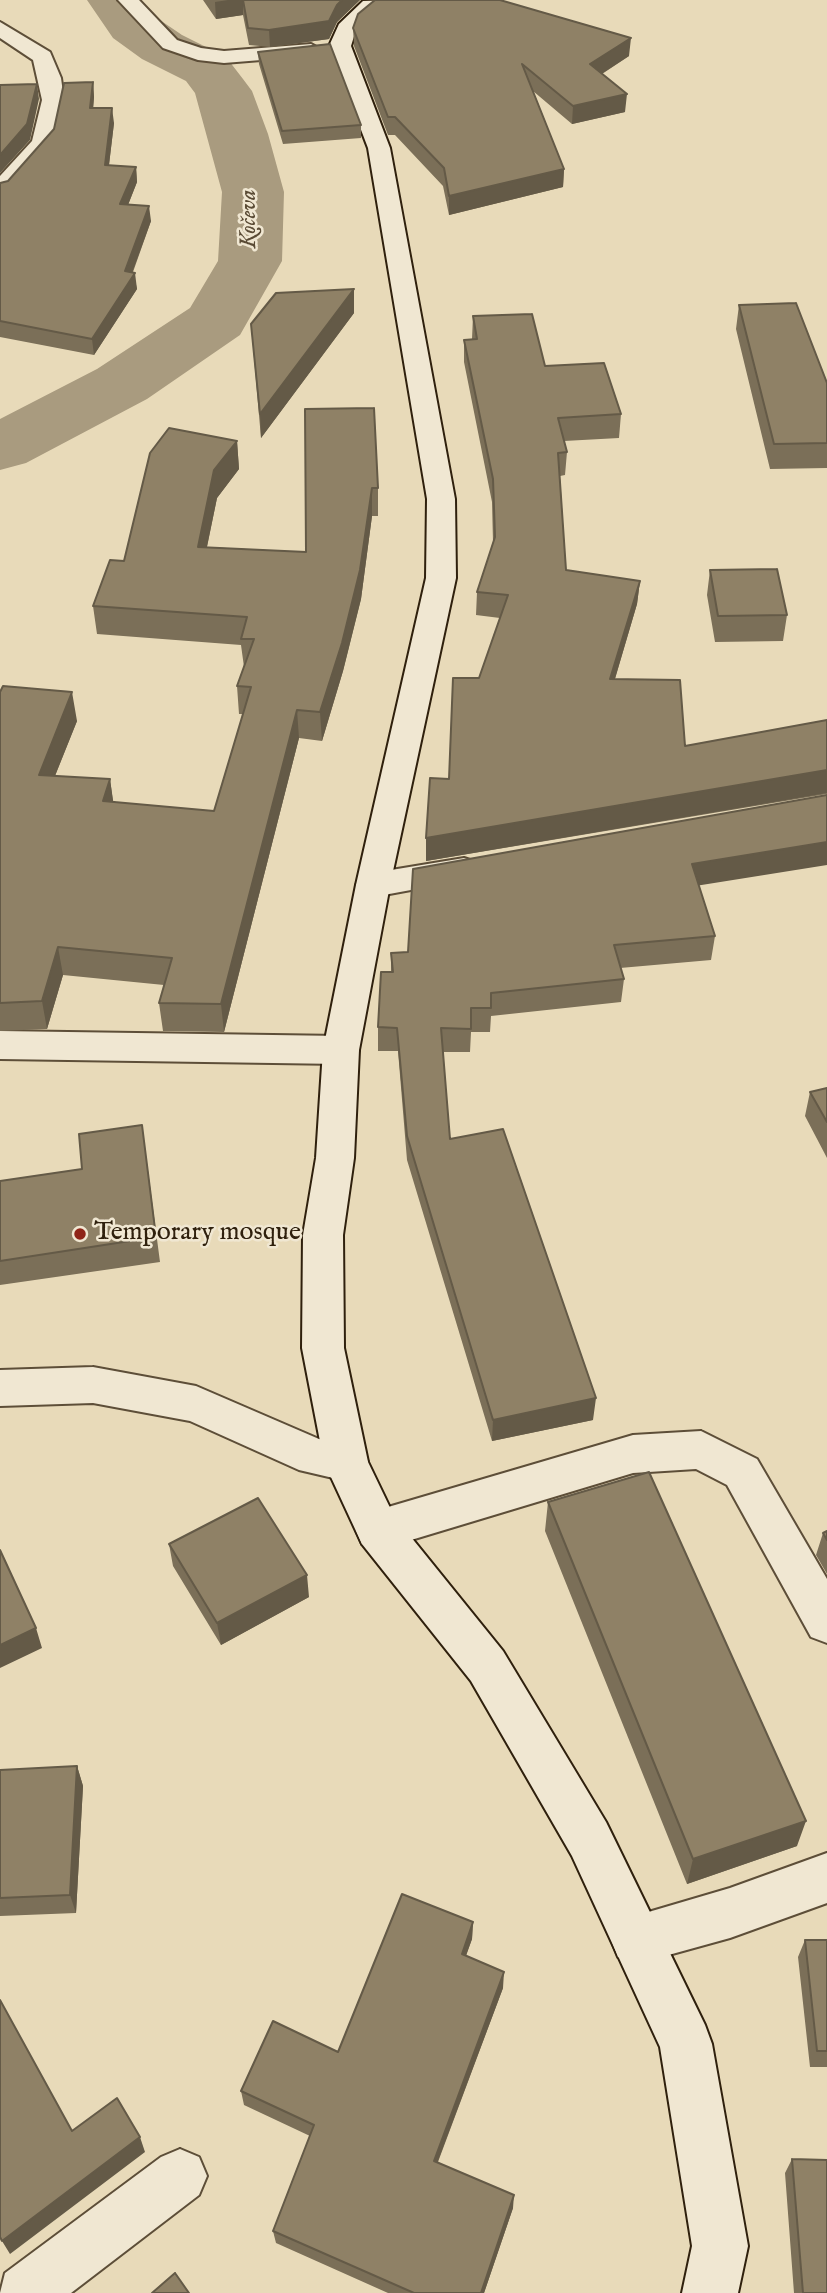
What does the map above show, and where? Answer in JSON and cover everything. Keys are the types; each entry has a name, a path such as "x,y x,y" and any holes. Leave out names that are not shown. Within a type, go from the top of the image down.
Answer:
{"main road":[{"path":"128,0 170,44 198,54 224,57 270,55 340,46"},
{"path":"382,0 370,5 346,28 340,46 379,148 441,499 442,578 373,886 341,1050 335,1158 323,1235 323,1348 346,1462 378,1530 487,1666 589,1839 686,2044 720,2246 710,2293"},
{"path":"0,28 42,57 53,100 43,144 0,190"},
{"path":"373,886 496,864"},
{"path":"0,1045 341,1050"},
{"path":"0,1388 93,1385 197,1404 314,1457 346,1462"},
{"path":"378,1530 633,1454 701,1450 741,1472 827,1622"},
{"path":"636,1939 730,1913 827,1878"},
{"path":"25,2293 180,2176"}],"building":[{"path":"243,0 342,0 329,21 269,30 248,28"},
{"path":"375,0 500,0 631,38 590,64 627,94 573,106 522,64 564,169 449,196 444,168 395,117 388,117 353,28 358,14"},
{"path":"330,44 361,125 282,131 258,52"},
{"path":"93,82 90,108 112,108 105,165 136,167 120,204 149,206 125,271 135,273 92,339 0,321 0,183 8,181 54,129 64,83"},
{"path":"37,84 27,124 0,155 0,85"},
{"path":"354,289 260,414 251,324 276,293"},
{"path":"796,303 827,383 827,443 774,444 739,305"},
{"path":"532,314 545,366 604,363 621,414 558,418 567,452 558,453 566,570 640,581 610,679 680,680 685,746 827,720 827,770 426,838 430,778 449,779 453,678 479,678 508,595 477,592 495,537 493,479 464,340 477,339 473,316"},
{"path":"374,408 378,488 372,488 360,570 342,643 320,712 297,710 221,1004 159,1003 172,958 58,947 42,1001 0,1003 0,692 3,686 72,692 39,775 110,779 103,801 214,811 251,687 237,686 254,639 241,639 247,617 93,606 110,560 124,561 150,453 169,428 237,441 214,470 198,547 306,552 305,409"},
{"path":"777,569 787,615 718,616 710,570"},
{"path":"827,795 827,842 692,864 715,936 614,945 624,979 491,993 491,1008 471,1008 471,1029 441,1028 450,1139 503,1129 596,1398 493,1420 407,1136 397,1028 378,1027 381,972 393,972 391,953 408,952 413,869"},
{"path":"827,1088 827,1122 810,1092"},
{"name":"Temporary mosque","path":"142,1125 156,1237 0,1261 0,1181 82,1169 79,1134"},
{"path":"649,1472 806,1821 693,1859 548,1502"},
{"path":"258,1498 307,1575 217,1623 169,1544"},
{"path":"0,1550 36,1628 0,1645"},
{"path":"77,1766 70,1895 0,1898 0,1770"},
{"path":"402,1894 473,1922 462,1954 504,1972 434,2161 514,2195 481,2293 414,2293 273,2231 314,2125 241,2091 273,2021 338,2052"},
{"path":"805,1940 827,1940 827,2051 817,2051"},
{"path":"0,2000 72,2131 117,2098 140,2137 2,2241 0,2237"},
{"path":"792,2159 827,2160 827,2293 803,2293"},
{"path":"175,2273 189,2293 152,2293"}],"waterway":[{"name":"Kočeva","path":"0,448 122,384 216,321 250,261 253,192 238,134 223,91 206,69 162,47 132,26 114,0"}],"place":[{"name":"Temporary mosque","path":"80,1234"}]}
